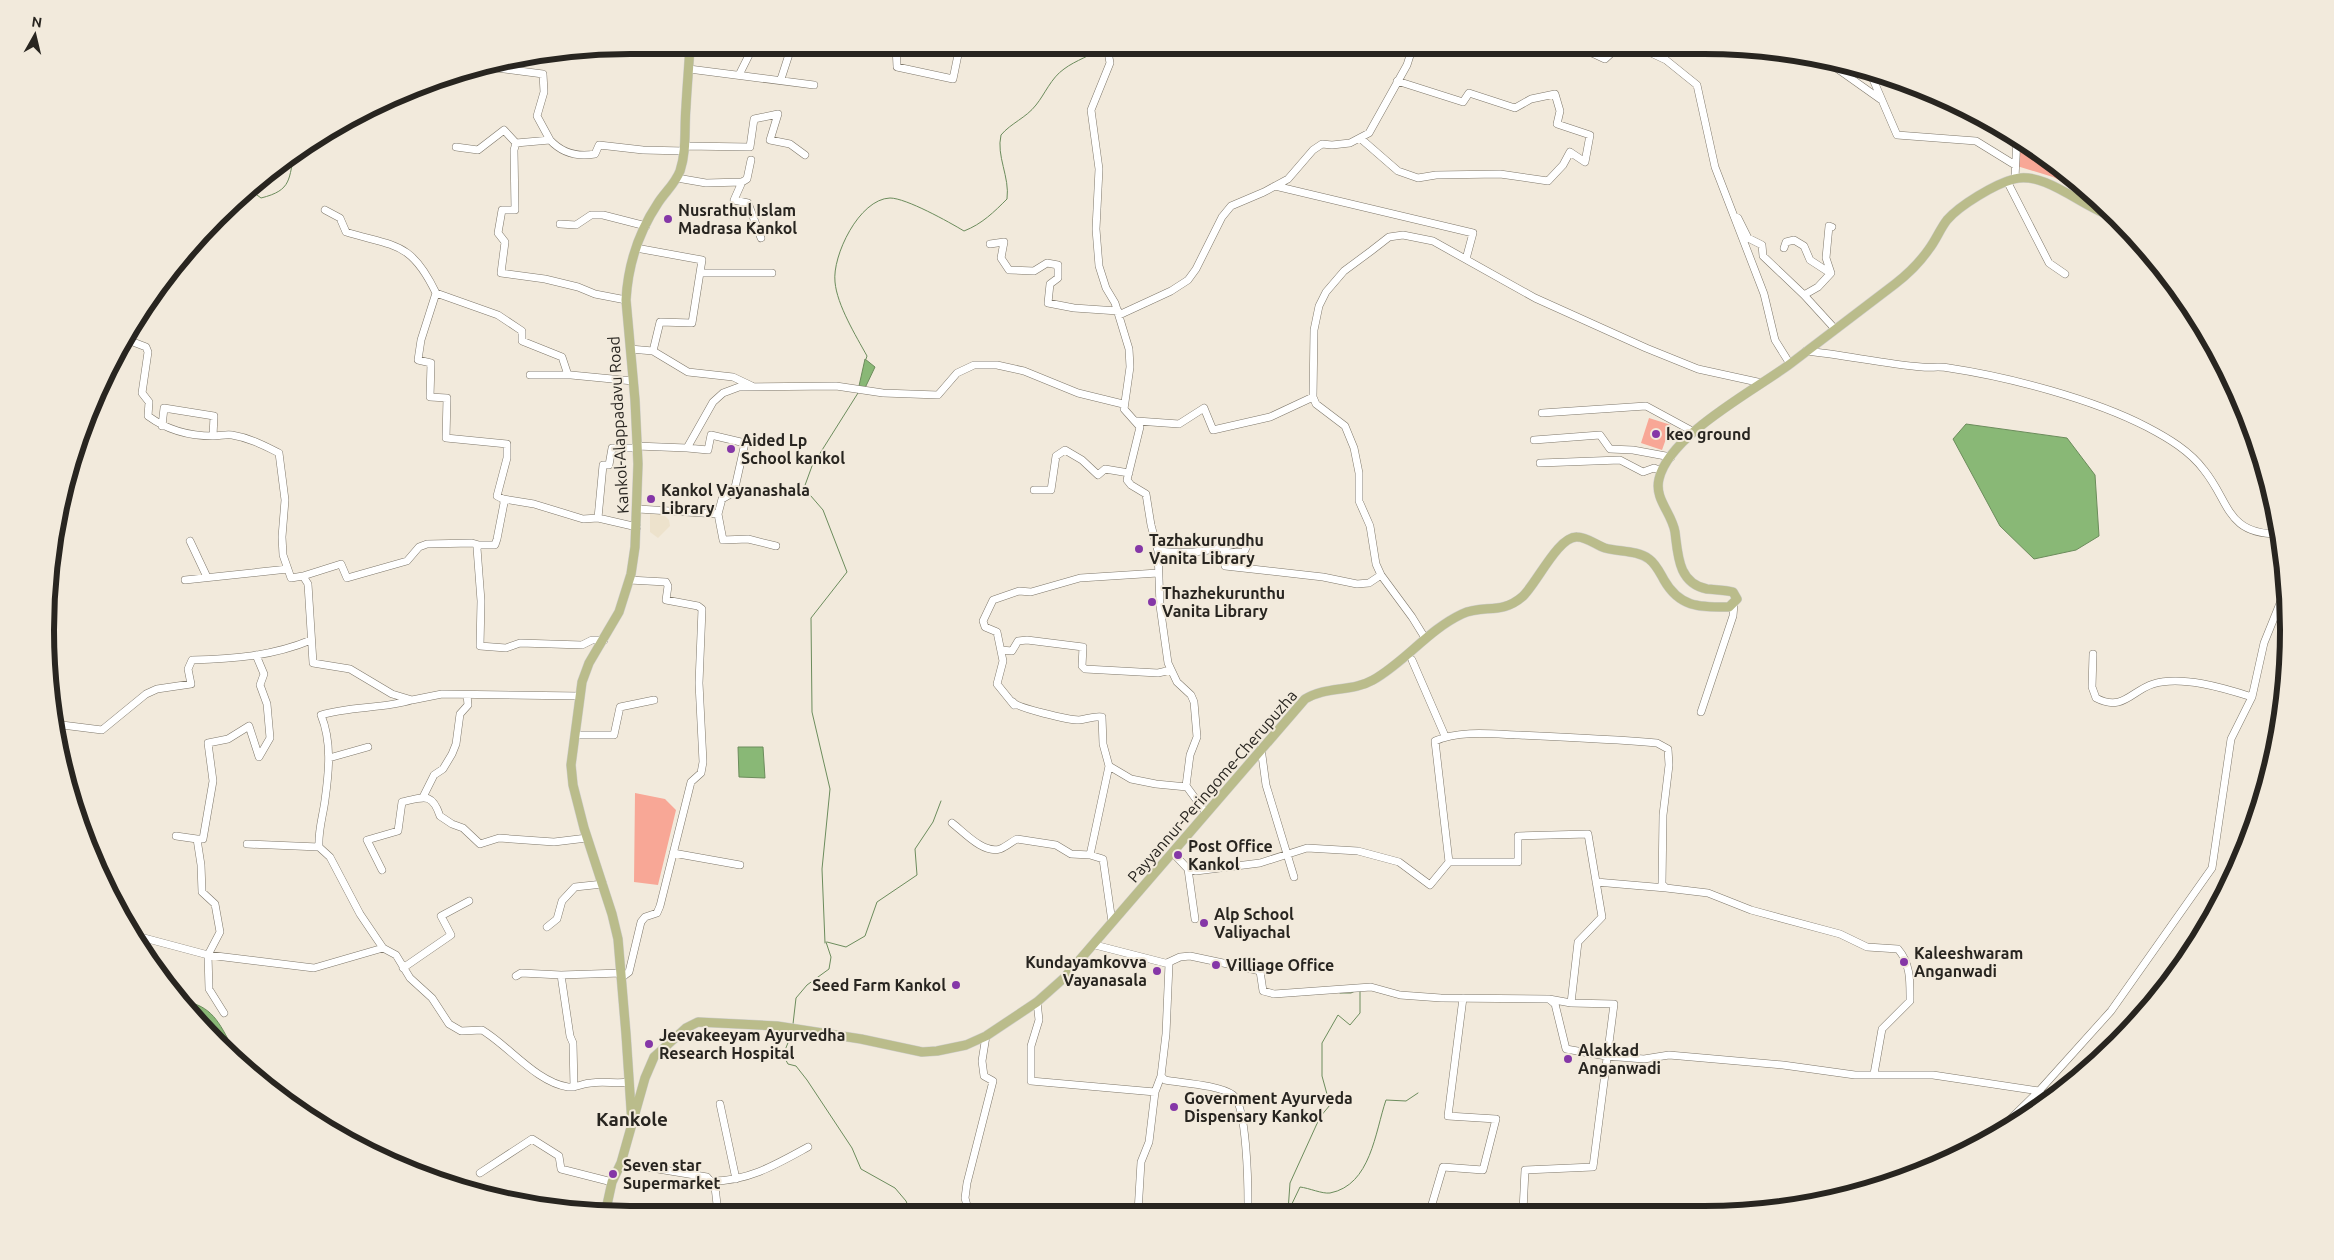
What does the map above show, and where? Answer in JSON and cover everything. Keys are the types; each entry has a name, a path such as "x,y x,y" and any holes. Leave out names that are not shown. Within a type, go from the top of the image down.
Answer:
{"main road":[{"name":"Kankol-Alappadavu Road","path":"607,1205 612,1182 621,1163 632,1124 621,975 618,939 603,884 587,838 573,785 571,765 585,672 619,612 629,580 638,509 634,381 626,300 629,269 636,248 658,202 677,178 685,148 690,54"},
{"path":"1734,604 1737,599 1733,592 1698,586 1691,582 1681,568 1674,525 1659,493 1658,486 1662,470 1670,457 1694,432 1790,364 1915,266 1956,211 2011,180 2030,178 2048,185 2099,211"},
{"name":"Payyannur-Peringome-Cherupuzha","path":"632,1124 645,1078 654,1057 686,1028 698,1022 777,1026 922,1052 953,1048 986,1036 1037,1002 1064,978 1095,945 1112,922 1305,699 1313,694 1352,688 1375,679 1425,638 1466,612 1509,606 1528,592 1561,545 1573,537 1650,559 1673,595 1695,606 1729,607 1734,604"}],"street":[{"path":"739,75 750,54"},
{"path":"781,79 789,54"},
{"path":"896,54 897,67 953,79 958,54"},
{"path":"1108,54 1110,63 1091,110 1099,169 1096,230 1099,266 1106,288 1118,313 1129,349 1130,367 1123,404 1124,409 1137,421 1140,427 1139,438 1128,473 1128,480 1131,485 1146,494 1158,551 1160,606 1171,670 1177,682 1191,695 1197,723 1197,737 1190,755 1186,786 1206,813"},
{"path":"990,244 1004,242 1001,258 1009,270 1034,271 1046,263 1058,265 1058,278 1050,284 1048,303 1118,313 1171,291 1188,280 1196,269 1222,216 1231,206 1275,186 1294,174 1313,150 1322,144 1350,143 1370,133 1407,65 1410,54"},
{"path":"1594,54 1605,59 1611,54"},
{"path":"1653,54 1666,60 1697,85 1714,167 1764,294 1775,340 1790,364"},
{"path":"501,69 543,74 544,92 537,116 550,140 558,149 587,155 595,154 599,145 643,150 750,148 754,118 778,114 770,140 790,144 806,155"},
{"path":"689,69 781,79 814,85"},
{"path":"1839,70 1882,100"},
{"path":"1873,79 1896,135 1976,141 2015,165"},
{"path":"1360,138 1398,171 1418,178 1436,175 1500,174 1548,182 1563,166 1570,152 1585,162 1590,135 1557,124 1560,111 1555,94 1531,99 1515,108 1469,93 1463,102 1397,81"},
{"path":"456,147 478,150 504,130 516,143"},
{"path":"516,143 550,140"},
{"path":"516,143 514,150 515,210 502,210 498,232 505,242 501,273 545,279 578,287 595,294 626,300"},
{"path":"2016,146 2015,165 2011,180 2049,262 2065,274"},
{"path":"677,178 706,183 742,182 747,180 751,160"},
{"path":"742,182 734,200 748,203 761,238"},
{"path":"1275,186 1473,233 1466,258"},
{"path":"325,210 340,218 346,232 392,243 406,251 416,260 427,275 436,293 498,315 522,331 522,341 562,357 568,375"},
{"path":"560,224 576,225 591,215 603,215 646,226"},
{"path":"1733,216 1738,218 1748,238 1762,245 1763,256 1804,295 1835,329"},
{"path":"1831,273 1826,258 1829,226 1832,227"},
{"path":"1425,638 1412,616 1381,575 1373,553 1370,526 1359,501 1359,473 1354,448 1345,426 1316,404 1313,397 1314,330 1319,306 1326,292 1344,271 1390,237 1403,236 1433,241 1536,298 1646,348 1698,369 1762,383"},
{"path":"1784,248 1786,242 1794,240 1804,246 1810,260 1831,273"},
{"path":"636,248 702,260 692,323 660,322 653,351"},
{"path":"700,273 772,273"},
{"path":"1804,295 1818,287 1831,273"},
{"path":"436,293 421,340 418,360 431,363 430,397 447,398 446,438 507,444 507,458 497,496 503,499 534,504 584,518 598,518 637,527"},
{"path":"133,342 146,347 148,352 142,393 149,402 148,416 162,426 184,433 213,436 230,435 252,439 279,453 285,500 282,537 283,555 291,578 340,564 347,578 376,571 407,561 419,547 427,544 472,543 495,545 503,499"},
{"path":"630,349 653,351 688,372 733,377 755,387"},
{"path":"1806,351 1974,373 2037,388 2117,414 2147,427 2179,445 2205,470 2234,520 2264,534 2272,534"},
{"path":"687,448 710,407 722,393 739,387 836,386 882,393 938,395 958,373 974,365 997,365 1024,371 1078,393 1123,404"},
{"path":"530,376 568,375 634,381"},
{"path":"1137,421 1179,424 1204,408 1213,430 1270,418 1313,397"},
{"path":"1542,413 1646,406 1694,432"},
{"path":"162,426 164,408 214,416 213,436"},
{"path":"598,518 603,465 609,465 612,448 687,448 708,450 710,435 745,443 734,492 722,499 718,514 723,540 748,539 776,546"},
{"path":"1534,440 1600,435 1610,449 1634,450 1670,457"},
{"path":"1034,490 1051,490 1056,456 1065,450 1082,460 1098,475 1105,469 1128,473"},
{"path":"1540,464 1620,460 1643,472 1654,468 1662,470"},
{"path":"638,509 718,514"},
{"path":"190,540 207,577"},
{"path":"1158,551 1182,554 1205,553 1250,540 1244,552 1224,553 1225,566 1323,577 1357,584 1369,583 1381,575"},
{"path":"479,545 477,554 481,601 480,646 506,648 520,643 582,645 592,640 604,640"},
{"path":"185,580 288,569"},
{"path":"1090,855 1108,766 1103,744 1102,717 1061,719 1044,711 1021,708 1014,704 998,684 1002,670 1001,650 997,632 985,628 983,621 993,600 1018,591 1032,592 1080,578 1158,573"},
{"path":"303,576 308,584 313,663 350,669 392,694 412,700"},
{"path":"516,976 522,973 621,975 628,972 641,922 645,917 657,913 660,906 691,782 701,774 703,762 699,683 702,609 698,606 668,602 666,600 668,585 666,582 629,580"},
{"path":"1701,712 1733,616 1734,604"},
{"path":"2016,1114 2039,1092 2111,1012 2212,868 2231,739 2252,696 2264,643 2279,605"},
{"path":"62,725 102,730 146,694 157,688 191,684 188,669 192,660 256,655 288,650 311,640"},
{"path":"1001,650 1012,650 1018,641 1083,647 1082,666 1085,669 1158,673 1171,670"},
{"path":"2093,654 2092,687 2096,698 2105,702 2122,702 2143,688 2172,681 2224,688 2252,696"},
{"path":"176,836 203,839 213,782 208,743 228,739 250,726 260,757 270,738 267,704 260,685 264,674 256,655"},
{"path":"1412,660 1445,736"},
{"path":"319,847 318,833 325,802 329,758 327,729 321,715 344,708 391,707 412,700 442,694 580,696"},
{"path":"423,797 434,775 442,769 456,744 460,714 468,704 467,695"},
{"path":"1011,697 1014,704"},
{"path":"575,735 614,735 620,707 654,700"},
{"path":"1188,869 1240,866 1286,856 1307,848 1358,851 1399,862 1430,885 1449,862 1435,742 1445,736 1501,734 1583,736 1663,745 1668,749 1669,765 1663,815 1661,870 1662,884 1666,888"},
{"path":"329,758 368,748"},
{"path":"1261,748 1266,785 1277,816 1286,856 1294,877"},
{"path":"1108,766 1131,778 1156,784 1186,786"},
{"path":"382,870 367,840 398,831 402,802 423,797 434,801 439,808 440,816 452,824 463,828 480,844 498,838 554,842 587,838"},
{"path":"952,823 984,848 992,850 1004,848 1017,839 1056,845 1071,854 1090,855 1103,859 1112,922"},
{"path":"1449,862 1518,862 1518,836 1588,834 1602,917 1578,942 1571,1003"},
{"path":"197,839 201,865 202,892 215,904 220,932 208,955 209,989 224,1013"},
{"path":"247,844 319,847 330,857 360,914 383,948 396,955 410,978 432,998 449,1024 461,1031 482,1030 532,1068 555,1082 574,1087 592,1082 616,1084 629,1082"},
{"path":"673,853 740,864"},
{"path":"1173,853 1188,869 1195,919"},
{"path":"1596,882 1708,892 1751,910 1840,934 1867,946 1898,949 1904,956 1909,970 1910,1000 1882,1029 1874,1074"},
{"path":"546,927 557,919 562,901 575,888 603,884"},
{"path":"403,968 451,935 441,916 469,901"},
{"path":"143,938 208,955 314,968 383,948"},
{"path":"1095,945 1130,956 1167,963 1180,957 1190,956 1260,971 1263,991 1274,994 1371,987 1400,995 1549,999 1571,1003 1614,1004 1593,1167 1525,1170 1523,1206"},
{"path":"1138,1206 1141,1162 1149,1142 1155,1092 1161,1076 1167,1025 1169,964 1167,963"},
{"path":"562,975 570,1036 573,1043 574,1087"},
{"path":"1431,1206 1443,1167 1483,1170 1496,1119 1448,1116 1464,998"},
{"path":"1549,999 1556,1004 1566,1049 1606,1056 1644,1059 1669,1055 1783,1065 1855,1075 1933,1076 2039,1092 2043,1096"},
{"path":"1037,1002 1039,1020 1031,1046 1031,1081 1155,1092"},
{"path":"967,1206 965,1198 967,1183 993,1082 984,1076 982,1061 986,1048 986,1036"},
{"path":"1161,1076 1165,1080 1226,1092 1236,1100 1244,1133 1249,1206"},
{"path":"720,1104 736,1179"},
{"path":"480,1173 532,1139 560,1156 561,1169 612,1182"},
{"path":"712,1181 736,1179 773,1167 808,1147"},
{"path":"621,1163 707,1177 712,1181 717,1206"}],"shaded area":[{"path":"2019,148 2069,185 2053,177 2017,166"},
{"path":"865,359 875,367 865,388 859,386"},
{"name":"keo ground","path":"1649,418 1671,425 1662,450 1641,443"},
{"path":"1966,424 2067,438 2095,475 2099,536 2076,550 2034,559 2000,526 1953,439"},
{"path":"650,511 661,512 669,520 670,526 658,538 650,532"},
{"path":"738,747 763,747 765,778 739,777"},
{"path":"635,793 665,799 676,810 658,885 634,882"},
{"path":"191,1003 211,1014 231,1045"}],"waterway":[{"path":"866,359 867,356 843,310 836,291 835,282 835,271 843,244 858,218 879,201 890,198 916,206 964,231 982,221 1007,199 1007,183 1000,151 1001,135 1032,110 1059,73 1092,54"},
{"path":"255,193 261,198 279,191 284,187 290,176 293,163"},
{"path":"825,943 822,869 830,789 812,712 811,618 847,572 823,510 804,488 812,466 858,393"},
{"path":"827,942 846,947 865,936 877,902 917,875 915,849 933,822 941,801"},
{"path":"793,1024 796,998 807,985 829,969 831,957 826,942"},
{"path":"1288,1206 1290,1183 1320,1117 1330,1105 1322,1076 1322,1043 1338,1015 1350,1025 1360,1013 1360,990"},
{"path":"1340,993 1355,991"},
{"path":"792,1033 783,1055 788,1064 796,1066 807,1080 852,1148 861,1169 895,1188 908,1206"},
{"path":"1291,1206 1300,1187 1330,1193 1344,1188 1355,1180 1369,1156 1386,1100 1406,1101 1418,1093"}],"place":[{"name":"Nusrathul Islam Madrasa Kankol","path":"668,219"},
{"name":"keo ground","path":"1656,434"},
{"name":"Aided Lp School kankol","path":"731,449"},
{"name":"Kankol Vayanashala Library","path":"651,499"},
{"name":"Tazhakurundhu Vanita Library","path":"1139,549"},
{"name":"Thazhekurunthu Vanita Library","path":"1152,602"},
{"name":"Post Office Kankol","path":"1178,855"},
{"name":"Alp School Valiyachal","path":"1204,923"},
{"name":"Kaleeshwaram Anganwadi","path":"1904,962"},
{"name":"Villiage Office","path":"1216,965"},
{"name":"Kundayamkovva Vayanasala","path":"1157,971"},
{"name":"Seed Farm Kankol","path":"956,985"},
{"name":"Jeevakeeyam Ayurvedha Research Hospital","path":"649,1044"},
{"name":"Alakkad Anganwadi","path":"1568,1059"},
{"name":"Government Ayurveda Dispensary Kankol","path":"1174,1107"},
{"name":"Seven star Supermarket","path":"613,1174"}],"district":[{"name":"Kankole","path":"632,1119"}]}
